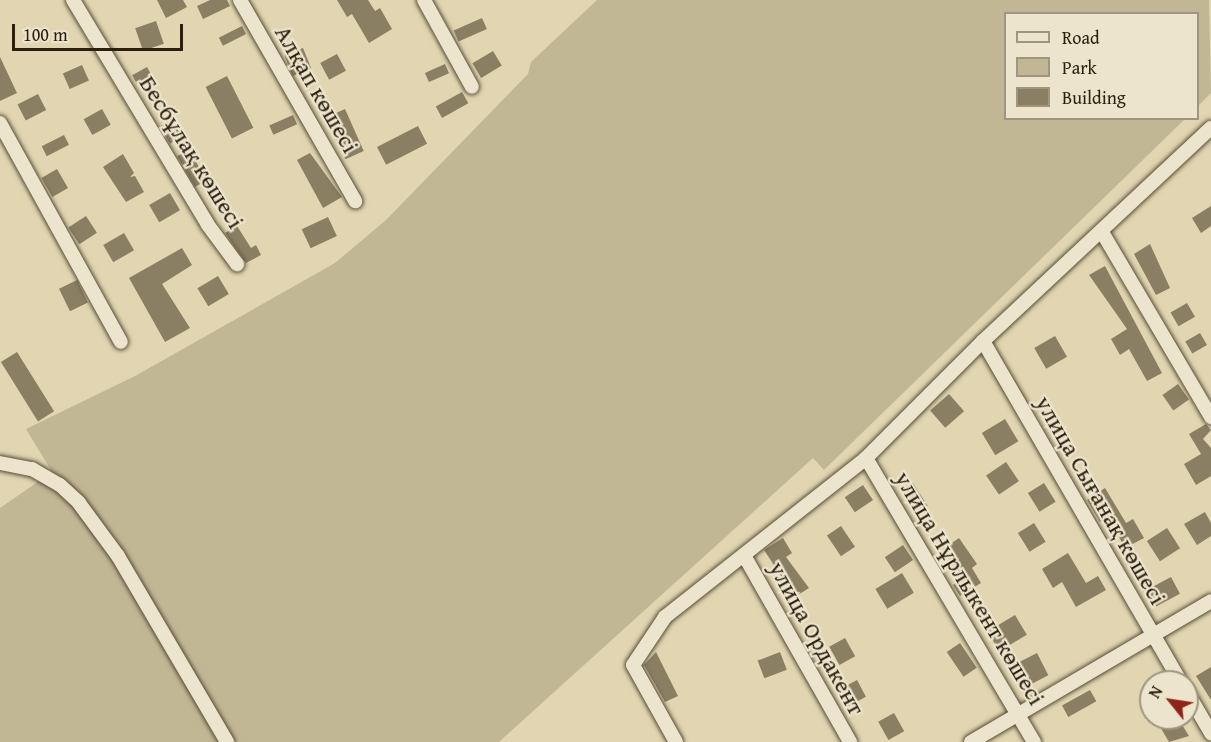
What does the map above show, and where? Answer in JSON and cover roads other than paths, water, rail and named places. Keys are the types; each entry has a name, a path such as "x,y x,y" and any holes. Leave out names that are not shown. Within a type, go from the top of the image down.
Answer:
{"street":[{"name":"Бесбұлақ көшесі","path":"73,0 208,225 237,264"},
{"name":"Алқап көшесі","path":"240,0 355,201"},
{"path":"424,0 472,87"},
{"path":"0,123 121,342"},
{"path":"676,742 633,665 665,617 745,557 866,458 982,341 1102,232 1211,128"},
{"path":"1102,232 1211,417"},
{"name":"улица Сығанақ көшесі","path":"982,341 1174,670"},
{"name":"улица Нұрлыкент көшесі","path":"866,458 1034,742"},
{"path":"0,463 33,469 60,485 79,503 118,556 227,742"},
{"name":"улица Ордакент","path":"745,557 850,742"},
{"path":"972,742 1211,601"},
{"path":"1199,713 1211,734"}]}
